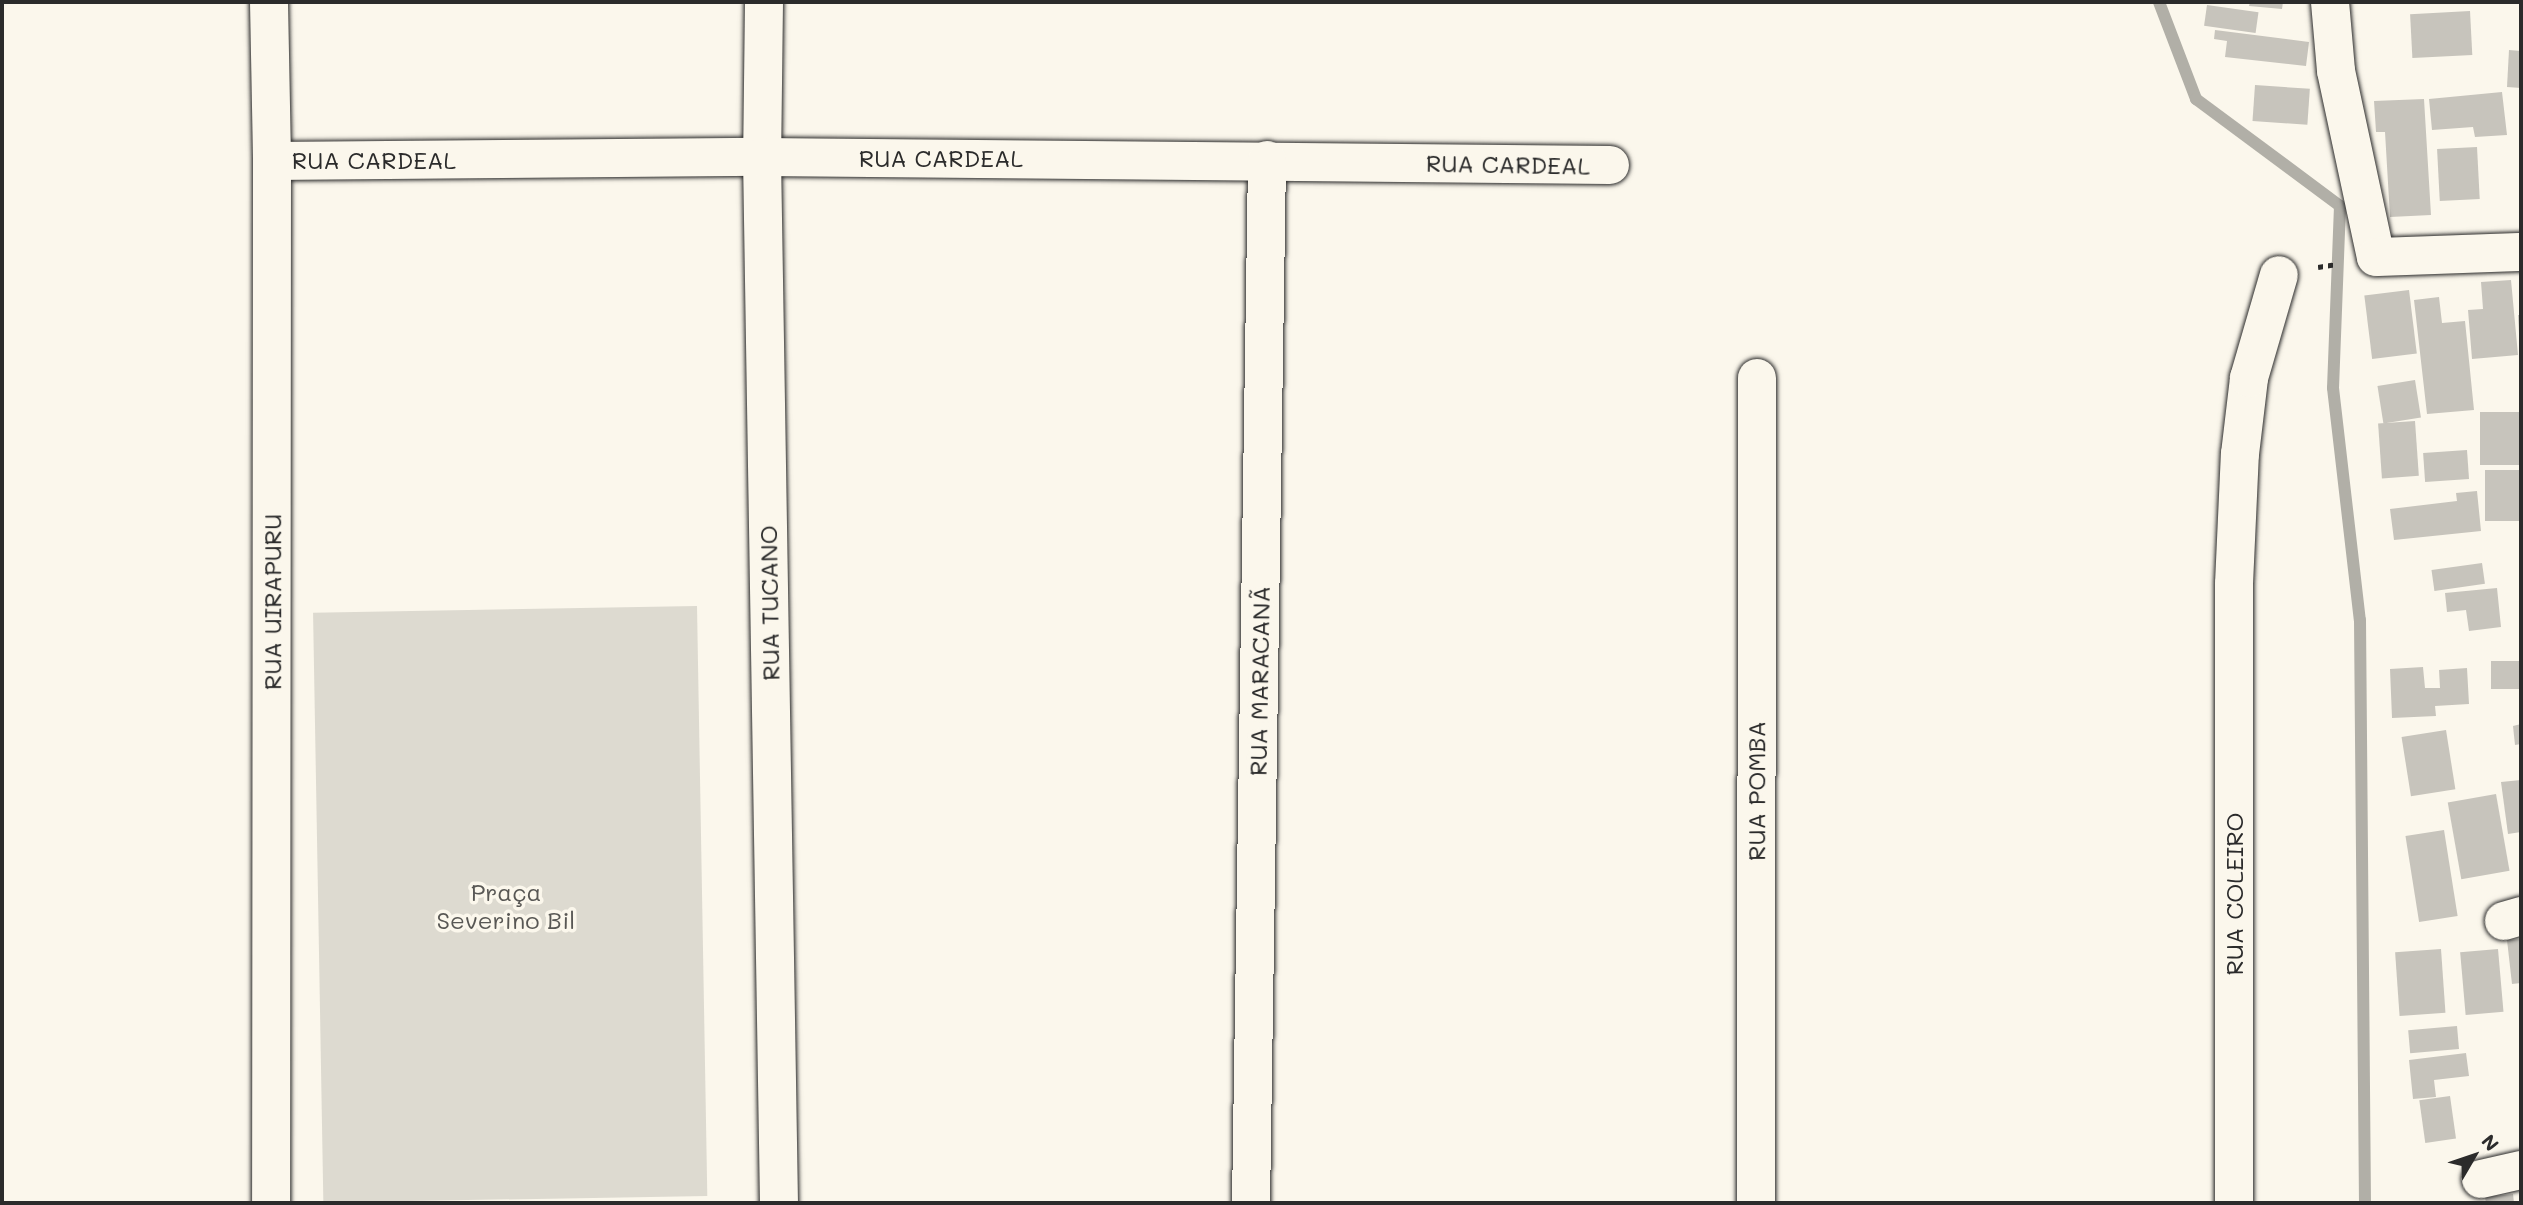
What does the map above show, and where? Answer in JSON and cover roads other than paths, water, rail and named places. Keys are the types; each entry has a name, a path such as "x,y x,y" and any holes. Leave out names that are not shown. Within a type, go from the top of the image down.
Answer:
{"street":[{"name":"RUA UIRAPURU","path":"269,2 272,160 271,1203"},
{"name":"RUA TUCANO","path":"764,2 762,157 779,1203"},
{"path":"2330,2 2336,71 2376,257 2521,253"},
{"name":"RUA CARDEAL","path":"272,160 762,157 1610,165"},
{"name":"RUA MARACANÃ","path":"1251,1203 1267,160"},
{"name":"RUA COLEIRO","path":"2234,1203 2234,584 2240,454 2249,378 2279,275"},
{"name":"RUA POMBA","path":"1756,1203 1757,378"},
{"path":"2481,1179 2521,1170"}],"waterway":[{"path":"2159,2 2196,99 2340,206 2333,388 2360,620 2365,1203"}],"park label":[{"name":"Praça Severino Bil","path":"506,906"}]}
